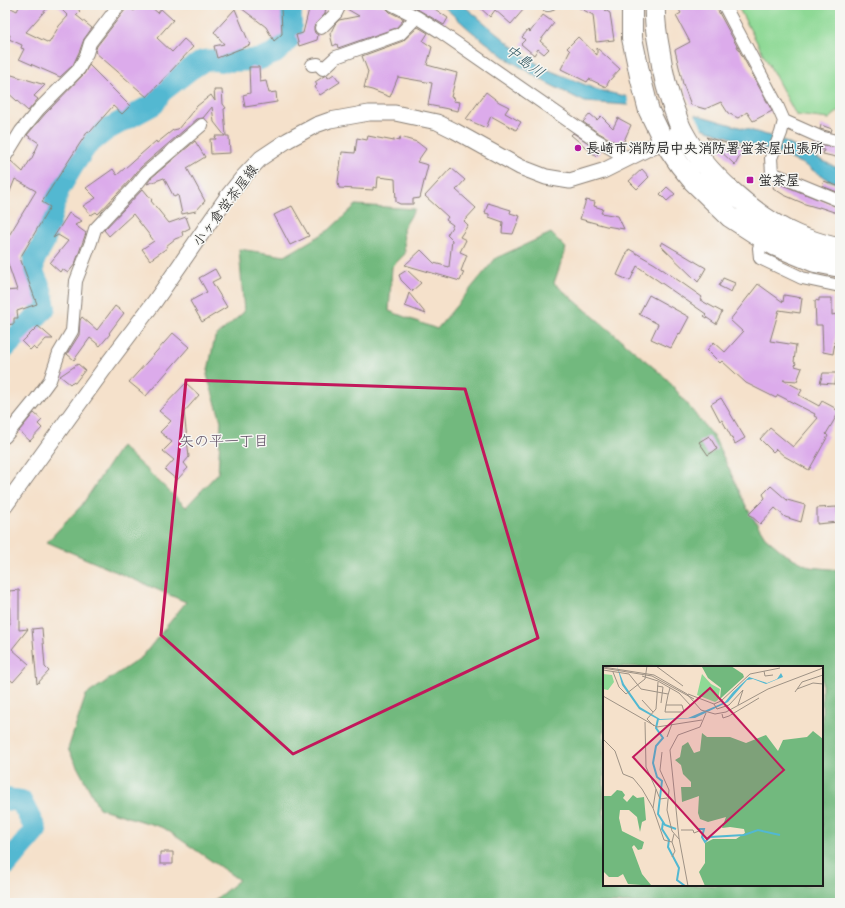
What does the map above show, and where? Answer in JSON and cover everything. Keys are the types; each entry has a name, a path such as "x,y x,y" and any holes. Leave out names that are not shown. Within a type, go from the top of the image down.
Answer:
{"highway":[{"path":"632,5 632,38 640,76 650,111 663,140 693,181 730,217 769,231 796,235 840,248"},
{"path":"655,5 655,23 666,88 682,131 693,150 712,173 746,203 769,231 776,246 815,262 840,267"}],"street":[{"path":"5,158 21,131 39,109 79,69 90,43 118,5"},
{"path":"321,28 336,13 340,5"},
{"path":"393,5 417,17 439,31 594,138 626,158"},
{"path":"724,5 778,105 784,121 771,158 772,173 840,200"},
{"path":"312,65 318,64 323,69 336,57 400,34 417,17"},
{"name":"小ヶ倉蛍茶屋線","path":"5,506 155,301 227,197 261,158 288,140 316,125 330,120 369,113 394,113 437,122 520,167 546,177 570,181 603,171 626,158 682,131"},
{"path":"784,121 820,137 840,142"},
{"path":"5,437 50,380 59,353 72,331 76,281 95,229 146,173 202,125"},
{"path":"769,231 759,248 760,258 802,278 840,286"}],"highlighted area":[{"path":"186,380 465,389 538,638 293,754 161,635"}],"green space":[{"path":"737,5 840,5 840,110 829,119 796,115"},
{"path":"356,205 415,209 403,229 405,254 392,267 389,311 437,329 496,258 551,233 566,248 554,283 667,379 715,439 747,508 765,537 785,554 810,567 840,570 840,903 211,903 239,880 164,828 99,808 68,749 86,695 142,657 186,602 47,542 82,505 121,446 186,507 218,473 221,421 207,375 215,337 244,312 239,249 285,256 329,230"}],"water":[{"name":"中島川","path":"442,5 463,5 523,55 546,69 598,90 663,105 777,138 840,169 840,184 828,180 803,164 774,152 705,129 627,105 585,102 545,82 509,60 471,31"}],"pier":[{"path":"627,95 694,112 704,131 629,108"}],"building":[{"path":"5,5 17,11 20,5 50,5 26,32 49,43 59,26 68,16 57,5 73,5 80,11 76,15 92,28 84,39 73,65 60,77 19,59 24,49 21,48 22,45 9,39 10,35 5,33"},
{"path":"127,5 134,11 139,5 144,5 149,9 151,7 158,13 161,9 173,20 157,38 172,52 184,39 193,47 147,97 95,52 97,46 125,10"},
{"path":"237,5 281,6 282,34 274,41 266,27"},
{"path":"310,5 326,8 325,14 314,26 315,33 318,35 317,40 299,46 296,35 303,33"},
{"path":"347,5 382,5 390,12 404,19 396,28 338,48 337,44 333,46 330,34 335,24 339,20 359,16 347,9"},
{"path":"416,5 429,5 448,18 444,25 414,7"},
{"path":"477,5 519,5 524,9 511,24 495,10 490,17"},
{"path":"574,5 607,5 605,10 610,13 614,40 596,42 593,15"},
{"path":"676,5 717,5 717,9 772,111 753,121 747,112 738,118 728,113 721,102 705,109 691,105 683,84 675,50 690,42 676,16 681,13"},
{"path":"235,9 250,45 217,58 214,46 224,44 214,32"},
{"path":"543,15 554,23 540,41 549,49 544,54 538,49 534,55 521,44 525,40 522,37 528,30 530,32"},
{"path":"418,27 428,33 423,41 432,47 427,65 457,73 451,97 454,98 453,101 460,102 458,111 428,105 432,83 398,77 390,97 364,88 368,72 362,56 403,41"},
{"path":"578,37 597,55 597,48 620,69 609,81 606,87 589,79 587,82 561,69 570,51 567,48"},
{"path":"89,65 130,106 122,114 113,106 90,132 88,131 42,202 50,207 20,258 37,304 17,311 18,318 14,318 14,324 5,325 5,291 17,290 5,259 5,242 36,191 15,179 5,204 5,168 11,161 23,172 31,160 39,143 27,135 84,74"},
{"path":"249,67 259,67 260,82 266,81 269,93 276,92 277,102 245,107 243,95 250,93"},
{"path":"5,73 45,85 34,96 38,99 28,111 5,90"},
{"path":"334,74 340,82 320,95 315,87 317,85 315,82 324,76 327,75 328,78"},
{"path":"214,90 222,90 223,104 226,108 224,109 226,136 229,136 230,153 211,154 210,139 216,139 215,136 225,136 214,122 212,107 203,118 197,119 141,167 98,214 96,212 91,215 83,206 96,198 86,188 113,169 117,175 156,141 157,143 173,130 178,129 197,106 211,95 215,101"},
{"path":"486,92 499,102 509,107 505,113 521,122 516,130 491,116 486,128 466,119"},
{"path":"590,114 597,120 601,116 613,128 618,118 631,125 623,143 619,141 617,143 583,122"},
{"path":"821,125 832,129 831,132 820,129"},
{"path":"573,133 601,151 596,156 571,135"},
{"path":"368,136 394,141 394,139 399,141 400,137 417,142 426,149 417,162 428,165 420,198 413,199 413,204 400,204 396,202 395,179 378,177 377,188 373,187 373,190 339,188 338,182 342,152 355,153 357,138 367,140"},
{"path":"706,137 743,148 735,165"},
{"path":"195,141 205,157 187,168 205,201 196,211 182,214 178,195 174,197 164,178 147,184 151,178"},
{"path":"816,143 840,149 840,158 823,154 824,150 815,148"},
{"path":"451,168 465,180 456,190 476,208 464,221 468,225 460,237 466,240 460,252 467,255 461,271 464,272 460,281 405,265 421,250 434,263 449,267 452,240 447,235 453,225 446,220 448,217 425,196"},
{"path":"642,169 649,177 637,189 629,181"},
{"path":"824,181 840,187 840,193 822,186"},
{"path":"775,182 840,208 840,214 805,204 784,195 773,188"},
{"path":"667,187 675,194 667,201 660,194"},
{"path":"143,189 169,223 186,217 190,228 182,232 183,236 175,239 166,246 167,248 150,260 142,249 154,241 133,214 109,236 104,230"},
{"path":"586,200 595,202 594,206 603,209 601,213 618,216 624,229 580,219"},
{"path":"488,203 511,210 510,213 520,216 513,234 502,233 503,222 489,217 489,214 485,213"},
{"path":"292,206 309,236 290,245 274,215"},
{"path":"69,213 82,221 75,225 86,233 75,264 68,273 62,269 60,272 50,263 68,241 58,235 53,238"},
{"path":"662,242 706,268 698,282 660,245"},
{"path":"629,249 655,264 702,297 700,300 722,312 716,324 704,316 706,314 637,266 630,281 617,275"},
{"path":"215,269 220,278 212,282 227,307 202,322 190,301 207,292 199,278"},
{"path":"407,270 421,283 412,291 401,280 399,275"},
{"path":"723,278 735,283 731,292 719,286"},
{"path":"758,284 783,302 784,295 802,298 800,313 779,310 770,341 796,345 795,366 802,368 797,381 783,380 802,390 799,395 819,406 822,401 839,412 826,434 828,436 809,470 784,456 776,449 773,452 760,439 770,428 793,447 818,418 814,416 815,414 778,395 776,398 746,383 722,361 720,363 707,350 714,342 725,352 743,332 730,320"},
{"path":"409,293 426,314 405,306"},
{"path":"649,295 689,317 671,348 651,339 658,324 639,314"},
{"path":"819,298 832,298 832,315 836,314 837,324 833,354 823,352 822,325 816,325 815,300 819,301"},
{"path":"115,306 124,313 100,346 90,338 74,360 67,354 79,335 80,320 82,317 97,330"},
{"path":"38,326 53,339 46,339 36,350 33,347 30,350 22,342"},
{"path":"173,333 189,347 146,396 129,382"},
{"path":"78,364 85,370 75,383 72,382 70,384 60,376"},
{"path":"823,373 837,373 835,384 820,383"},
{"path":"186,383 199,395 184,412 189,457 184,463 188,468 177,480 165,470 174,460 163,451 172,442 160,432 171,421 159,411"},
{"path":"721,398 745,438 735,444 722,420 720,421 711,404"},
{"path":"34,413 42,420 38,424 42,428 30,441 19,431"},
{"path":"709,436 717,449 708,455 699,442"},
{"path":"771,486 787,500 805,505 801,522 785,517 775,508 760,524 749,514 765,498 763,494"},
{"path":"837,507 838,522 817,524 817,508"},
{"path":"19,590 19,630 28,629 12,649 29,664 13,682 5,675 5,628 10,624 9,591"},
{"path":"42,628 45,667 49,671 37,684 32,629"},
{"path":"160,852 173,852 173,864 160,864"}],"waterway":[{"path":"5,348 45,308 41,290 33,272 34,260 44,242 58,191 87,145 106,130 154,104 161,92 203,61 257,60 275,53 291,36 291,5"},
{"path":"5,799 21,801 36,830 7,864 5,864"}],"place":[{"name":"長崎市消防局中央消防署蛍茶屋出張所","path":"578,148"},
{"name":"蛍茶屋","path":"750,180"}],"district":[{"name":"矢の平一丁目","path":"224,441"}]}
